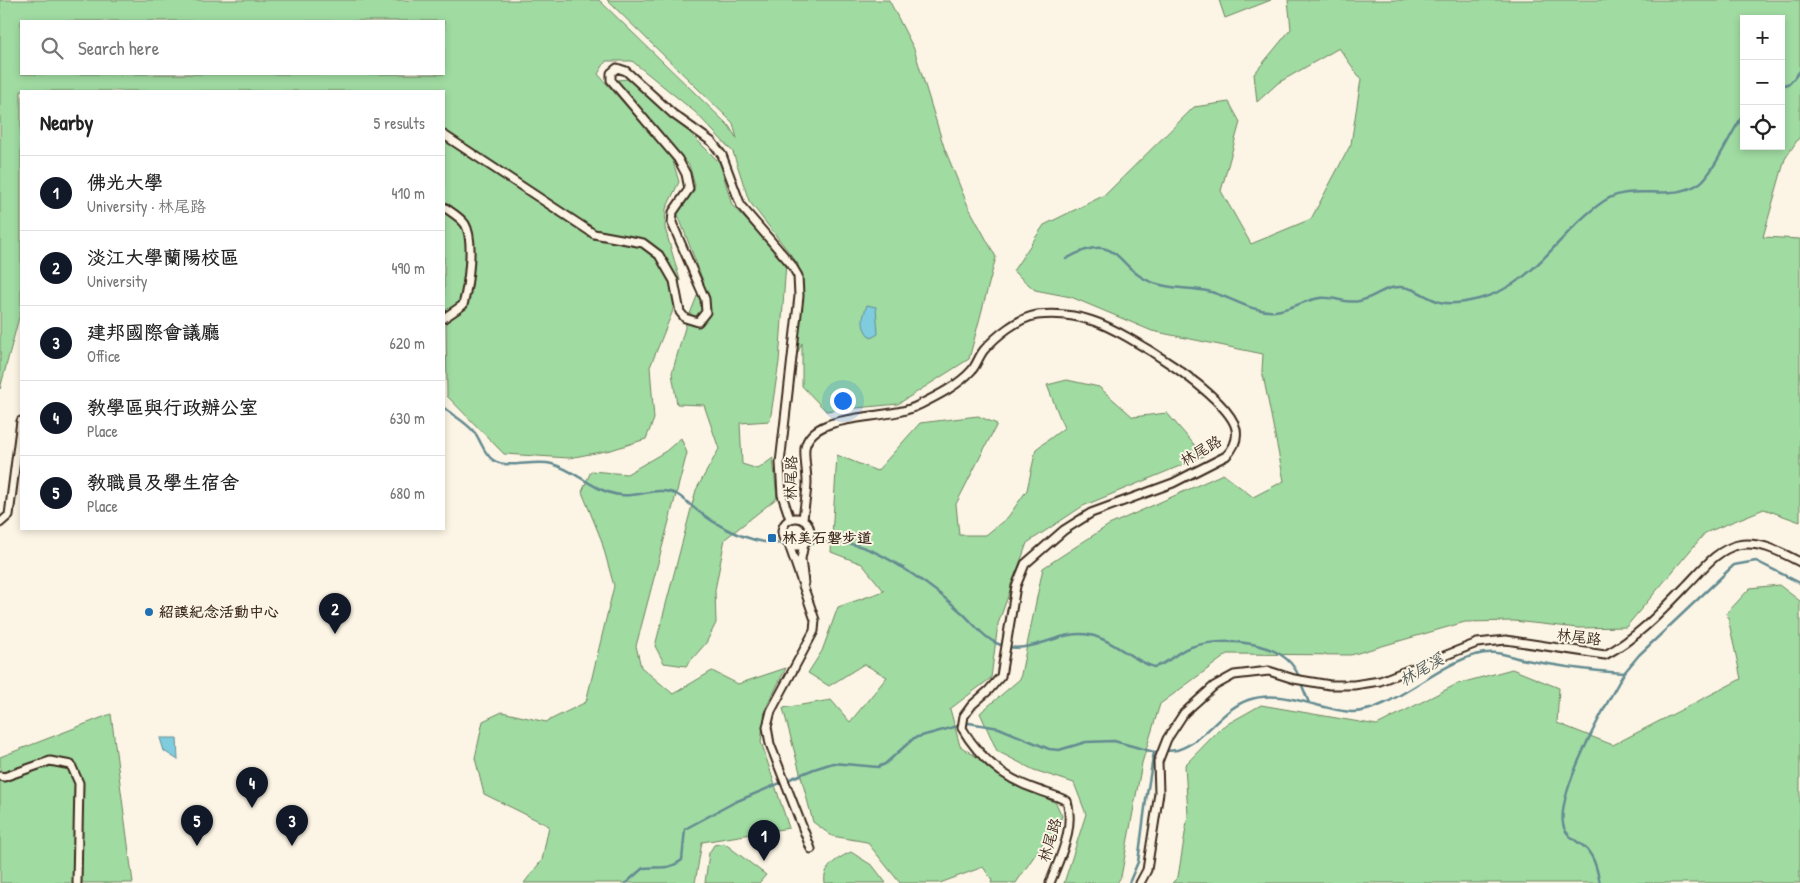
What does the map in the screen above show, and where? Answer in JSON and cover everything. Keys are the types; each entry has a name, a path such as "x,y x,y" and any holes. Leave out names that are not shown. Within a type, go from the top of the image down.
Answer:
{"street":[{"path":"445,136 594,234 644,243 659,255 671,273 680,312 685,318 698,322 706,312 705,299 672,223 673,212 689,189 686,174 678,159 611,80 611,73 617,68 626,71 673,114 712,142 722,155 742,206 791,264 798,276 799,296 780,463 782,494 790,519"},
{"path":"445,208 466,226 469,241 468,284 463,305 445,317"},
{"name":"林尾路","path":"803,520 807,484 805,448 811,433 823,425 886,416 915,408 942,393 972,370 983,351 1000,335 1021,321 1035,315 1062,315 1094,321 1188,376 1210,394 1231,419 1236,430 1236,441 1233,450 1226,456 1173,483 1091,513 1064,530 1025,564 1016,586 1001,676 964,716 962,728 975,748 1004,776 1067,801 1071,816 1068,833 1050,883"},
{"path":"0,524 9,515 20,429"},
{"path":"790,519 803,520 810,531 804,544 801,559 804,586 814,620 814,631 771,711 767,726 770,744 790,800 811,849"},
{"path":"790,519 782,530 783,538 789,544 797,574 804,586"},
{"path":"789,544 797,546 804,544"},
{"name":"林尾路","path":"1140,883 1147,870 1159,793 1158,762 1167,739 1184,713 1214,686 1234,674 1269,671 1294,679 1330,685 1354,685 1380,681 1477,643 1506,640 1605,655 1615,650 1653,618 1717,554 1739,545 1761,547 1769,548 1800,562"},
{"path":"0,776 4,777 50,761 71,765 80,783 77,883"}],"green space":[{"path":"0,0 599,0 729,126 737,139 733,123 607,0 889,0 914,49 944,147 968,206 996,257 969,359 898,404 826,411 802,386 802,343 795,359 798,264 749,201 733,152 695,112 632,61 606,61 598,74 672,158 679,182 666,209 665,228 680,280 672,313 650,367 654,419 646,439 611,450 569,458 504,454 447,396 445,90 20,90 20,314 0,389"},
{"path":"1219,0 1271,0 1225,18"},
{"path":"1288,0 1800,0 1800,136 1785,159 1763,237 1800,239 1800,522 1764,509 1705,533 1626,627 1578,628 1514,621 1465,622 1351,655 1228,654 1160,704 1142,763 1121,877 1117,883 1064,883 1086,814 1074,783 1034,770 997,751 980,713 1020,679 1043,568 1109,525 1223,474 1253,497 1284,481 1262,370 1263,354 1152,331 1071,297 1035,290 1013,271 1044,225 1105,195 1194,107 1229,102 1240,122 1221,191 1251,244 1311,219 1351,144 1361,79 1339,48 1278,83 1257,102 1254,74 1291,29"},
{"path":"629,79 664,107 720,163 732,205 786,263 779,362 770,421 740,423 742,464 758,469 773,458 777,498 725,539 715,590 716,623 706,643 686,666 664,663 655,646 696,490 719,449 704,405 677,404 672,373 686,324 703,281 677,212 695,186 689,165 616,80"},
{"path":"1067,380 1099,387 1133,417 1167,413 1204,456 1083,506 1027,543 998,624 991,678 950,709 960,746 1024,788 1056,803 1062,816 1053,839 1045,840 1016,883 991,883 992,880 983,867 940,883 900,883 867,842 832,836 813,822 783,708 831,700 850,722 887,677 864,664 829,686 808,673 822,651 838,607 884,591 862,564 831,552 837,455 877,471 920,423 978,416 997,424 956,504 959,535 986,535 1008,517 1027,490 1036,449 1064,428 1047,385"},
{"path":"681,438 687,453 636,646 641,667 673,694 712,671 738,684 786,668 765,710 761,742 789,828 702,842 695,883 524,883 542,860 549,826 484,794 475,758 483,721 502,712 546,722 586,702 614,586 601,539 582,492 591,471 627,474 666,451"},
{"path":"1779,585 1800,601 1800,883 1172,883 1178,877 1188,815 1185,765 1222,727 1261,705 1377,725 1457,684 1512,669 1559,688 1557,723 1613,745 1741,679 1727,613 1750,588"},
{"path":"111,714 133,883 0,883 0,757"},
{"path":"724,843 766,875 759,883 705,883 709,853 714,845"},
{"path":"851,852 873,866 886,883 825,883 828,868 836,860"}],"water":[{"path":"867,305 876,307 878,334 871,338 867,334 863,323"},
{"path":"160,738 177,738 178,760 164,751"}],"waterway":[{"path":"1785,85 1790,83 1800,71"},
{"path":"1066,259 1085,250 1099,248 1109,250 1146,280 1161,285 1216,293 1249,307 1266,311 1281,310 1320,298 1354,302 1369,298 1394,287 1405,287 1444,303 1459,303 1479,299 1517,281 1546,256 1588,213 1604,201 1627,193 1677,192 1689,189 1700,183 1711,171 1740,120"},
{"path":"445,409 472,429 487,454 499,463 552,464 569,471 594,486 621,495 635,495 655,491 676,494 718,525 755,540 781,543 846,544 871,550 926,584 960,611 991,640 1008,647 1020,648 1067,636 1078,634 1090,635 1107,641 1138,660 1154,667 1188,648 1217,642 1234,642 1266,648 1280,655 1292,664 1299,677"},
{"name":"林尾溪","path":"1129,883 1138,862 1154,752 1177,750 1187,746 1229,711 1248,700 1261,697 1287,698 1352,712 1366,710 1397,697 1460,660 1483,653 1501,654 1562,666 1624,673 1639,655 1734,565 1756,561 1800,583"},
{"path":"1600,883 1592,857 1565,830 1563,816 1566,797 1583,751 1624,673"},
{"path":"1301,683 1309,703"},
{"path":"626,883 643,868 668,867 682,860 685,829 735,802 833,763 878,767 885,764 914,738 969,723 999,728 1049,749 1059,750 1086,742 1114,741 1154,752"}],"place":[{"name":"林美石磐步道","path":"772,538"},
{"name":"紹謨紀念活動中心","path":"149,612"},
{"name":"淡江大學蘭陽校區","path":"335,634"},
{"name":"教學區與行政辦公室","path":"252,808"},
{"name":"教職員及學生宿舍","path":"197,846"},
{"name":"建邦國際會議廳","path":"292,846"},
{"name":"佛光大學","path":"764,861"}]}
